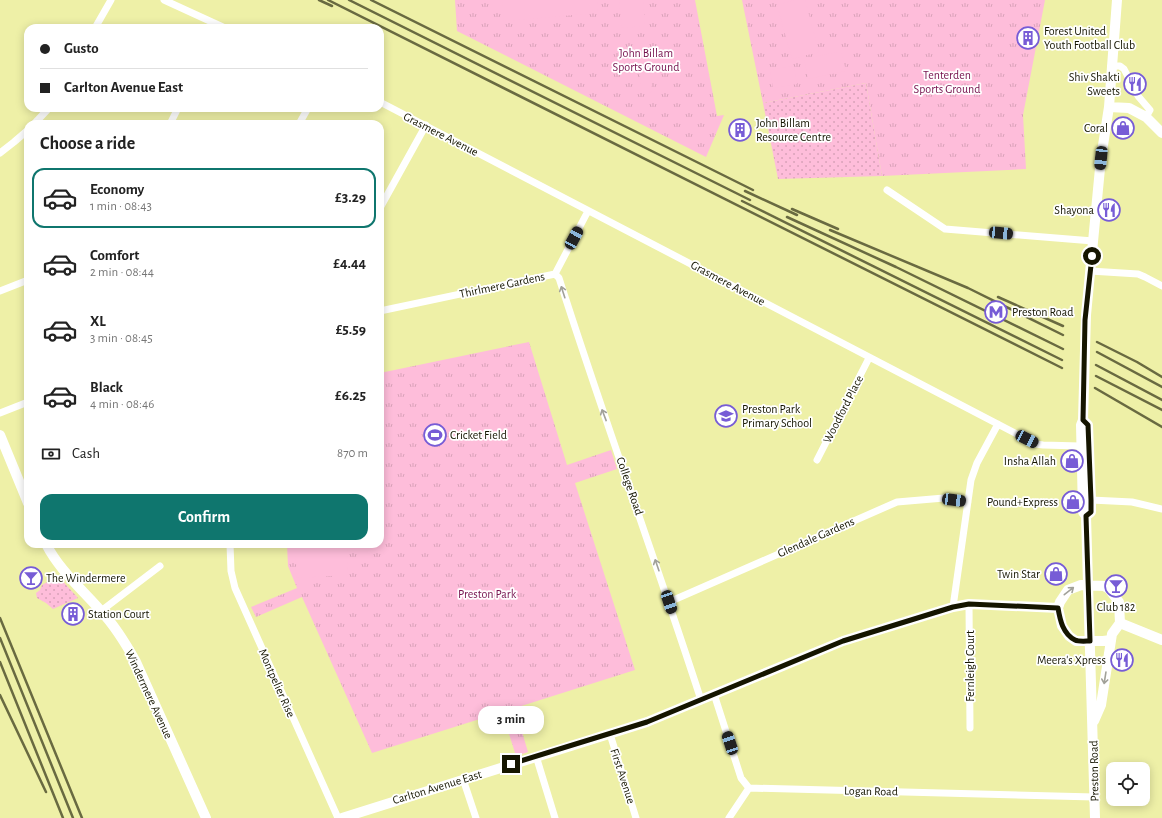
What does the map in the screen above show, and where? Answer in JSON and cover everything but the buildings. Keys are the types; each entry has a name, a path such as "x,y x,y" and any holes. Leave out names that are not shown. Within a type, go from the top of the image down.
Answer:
{"street":[{"path":"97,24 110,0"},
{"path":"164,0 215,24"},
{"name":"Preston Road","path":"1095,818 1086,516 1083,512 1080,446 1081,425 1083,420 1085,320 1101,158 1109,108 1117,0"},
{"path":"1111,66 1120,66 1124,69 1138,96 1150,110 1146,118"},
{"path":"1129,108 1138,96"},
{"name":"Grasmere Avenue","path":"384,104 715,276 869,358 1040,445 1080,446"},
{"path":"1109,108 1129,108 1146,118 1162,133"},
{"path":"38,120 45,112"},
{"path":"384,201 426,126"},
{"path":"0,153 24,133"},
{"path":"887,190 945,229 1093,241"},
{"name":"Thirlmere Gardens","path":"384,310 555,274 588,211"},
{"path":"1090,271 1138,274 1162,286"},
{"name":"College Road","path":"555,274 559,278 597,396 618,452 701,700"},
{"path":"0,291 24,282"},
{"name":"Woodford Place","path":"817,460 869,358"},
{"path":"0,412 24,403"},
{"name":"Preston Road","path":"1083,420 1088,425 1091,500 1091,512 1086,516"},
{"path":"953,607 971,480 977,463 998,424"},
{"path":"0,435 24,493"},
{"name":"Glendale Gardens","path":"669,602 897,502 944,498 968,502"},
{"path":"1091,500 1132,502 1162,509"},
{"name":"Windermere Avenue","path":"48,548 57,563 67,575 101,611 122,639 136,662 206,818"},
{"name":"Montpelier Rise","path":"230,548 231,571 235,588 344,818"},
{"path":"101,611 160,566"},
{"path":"1081,585 1104,586 1119,602 1120,623 1112,634 1111,640 1076,641 1069,636 1062,626 1058,608 1068,590 1081,585"},
{"name":"Carlton Avenue East","path":"344,818 647,722 843,641 953,607 969,604 1058,608"},
{"name":"Fernleigh Court","path":"969,604 970,728"},
{"path":"1120,623 1162,640"},
{"name":"Preston Road","path":"1092,724 1100,705 1111,640"},
{"path":"714,694 741,778 749,788 729,818"},
{"name":"First Avenue","path":"610,734 636,818"},
{"path":"536,756 556,818"},
{"path":"463,780 476,818"},
{"name":"Logan Road","path":"749,788 1094,797"}],"green space":[{"name":"John Billam Sports Ground","path":"455,0 695,0 717,116 724,115 706,157 457,31"},
{"path":"502,0 597,0 598,13 504,21"},
{"path":"619,0 643,0 645,26 622,28"},
{"name":"Tenterden Sports Ground","path":"742,0 1045,0 1023,115 1026,169 882,176 866,83 763,103"},
{"path":"795,0 805,0 819,52 792,59 777,5"},
{"path":"648,49 652,92 642,93 637,50"},
{"path":"841,51 846,71 808,79 804,59"},
{"path":"794,66 797,84 773,88 770,70"},
{"path":"866,83 882,176 778,179 763,103"},
{"name":"Preston Park","path":"529,342 567,465 611,450 617,469 575,483 635,670 515,708 528,752 516,756 502,712 372,753 302,597 256,617 251,607 297,588 288,566 287,548 384,548 384,372"},
{"path":"295,548 347,548 348,575 297,578"},
{"path":"58,576 78,598 53,609 37,598 36,593 40,590 42,585"}],"railway":[{"path":"319,0 332,6"},
{"path":"328,0 376,24"},
{"path":"349,0 750,200"},
{"path":"371,0 753,190"},
{"path":"384,28 1062,368"},
{"path":"745,191 797,215"},
{"path":"742,201 1062,360"},
{"path":"792,209 838,229"},
{"path":"787,217 896,267 1063,349"},
{"path":"830,230 968,288 1063,335"},
{"path":"998,297 1063,326"},
{"path":"1097,342 1137,362 1162,377"},
{"path":"1097,352 1162,387"},
{"path":"1096,365 1162,400"},
{"path":"1096,376 1162,410"},
{"path":"1095,388 1162,427"},
{"path":"0,618 82,818"},
{"path":"0,638 73,818"},
{"path":"0,662 63,818"},
{"path":"0,695 46,792"}],"place":[{"name":"Forest United Youth Football Club","path":"1028,38"},
{"name":"Shiv Shakti Sweets","path":"1135,84"},
{"name":"Coral","path":"1123,128"},
{"name":"John Billam Resource Centre","path":"740,130"},
{"name":"Shayona","path":"1109,210"},
{"name":"Preston Road","path":"996,312"},
{"name":"Preston Park Primary School","path":"726,416"},
{"name":"Cricket Field","path":"435,435"},
{"name":"Insha Allah","path":"1072,461"},
{"name":"Pound+Express","path":"1073,502"},
{"name":"Twin Star","path":"1056,574"},
{"name":"The Windermere","path":"31,578"},
{"name":"Club 182","path":"1116,586"},
{"name":"Station Court","path":"73,614"},
{"name":"Meera's Xpress","path":"1122,660"}],"route":[{"path":"511,764 647,722 843,641 953,607 969,604 1058,608 1062,626 1069,636 1076,641 1090,641 1086,516 1091,512 1091,500 1088,425 1083,420 1085,320 1092,256"}]}
